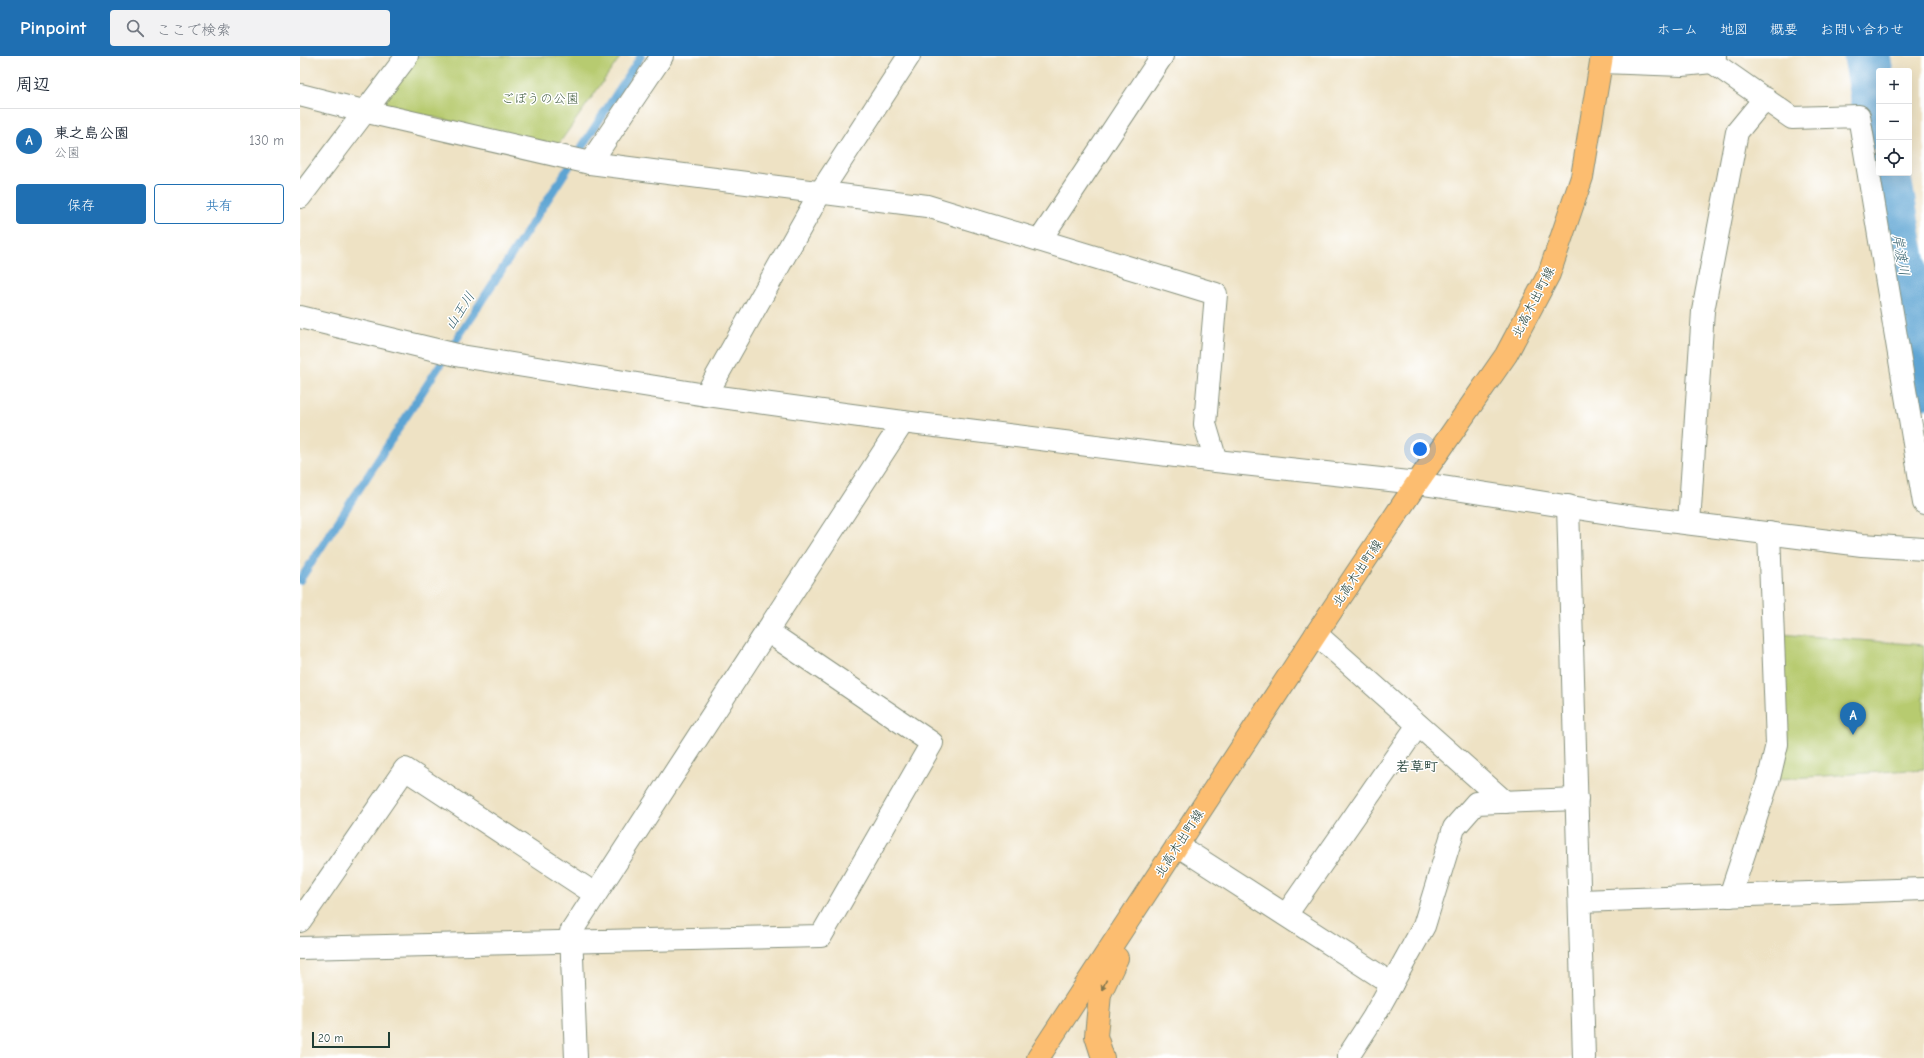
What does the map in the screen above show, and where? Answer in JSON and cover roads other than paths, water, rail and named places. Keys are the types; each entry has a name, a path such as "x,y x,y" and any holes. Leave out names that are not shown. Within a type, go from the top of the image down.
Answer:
{"main road":[{"name":"北高木出町線","path":"1038,1058 1316,634 1417,483 1506,355 1549,274 1582,177 1602,59"},
{"path":"1103,1058 1096,1036 1100,994 1151,886"}],"street":[{"path":"300,197 407,56"},
{"path":"590,163 662,56"},
{"path":"706,395 820,192 909,56"},
{"path":"1040,240 1162,56"},
{"path":"1602,59 1682,65 1713,59 1792,118 1859,116 1924,503"},
{"path":"300,95 363,112 590,163 927,206 1216,294 1204,424 1216,461"},
{"path":"1689,523 1703,311 1737,132 1764,98"},
{"path":"300,317 462,356 706,395 903,422 1216,461 1417,483 1689,523 1862,545 1924,550"},
{"path":"576,1058 571,932 903,422"},
{"path":"1568,506 1584,1058"},
{"path":"1730,896 1769,778 1778,744 1769,533"},
{"path":"300,948 572,940 821,936 932,743 767,631"},
{"path":"1316,634 1505,802"},
{"path":"1286,915 1418,725"},
{"path":"300,920 405,768 595,894"},
{"path":"1349,1058 1348,1055 1373,1018 1424,926 1454,828 1476,803 1576,799"},
{"path":"1178,845 1392,984"},
{"path":"1580,901 1924,889"}],"waterway":[{"name":"山王川","path":"300,580 641,56"},
{"name":"岸渡川","path":"1867,56 1876,109"},
{"name":"岸渡川","path":"1888,176 1924,385"}],"place":[{"name":"東之島公園","path":"1853,735"}],"district":[{"name":"若草町","path":"1417,766"}],"park label":[{"name":"ごぼうの公園","path":"540,98"}]}
